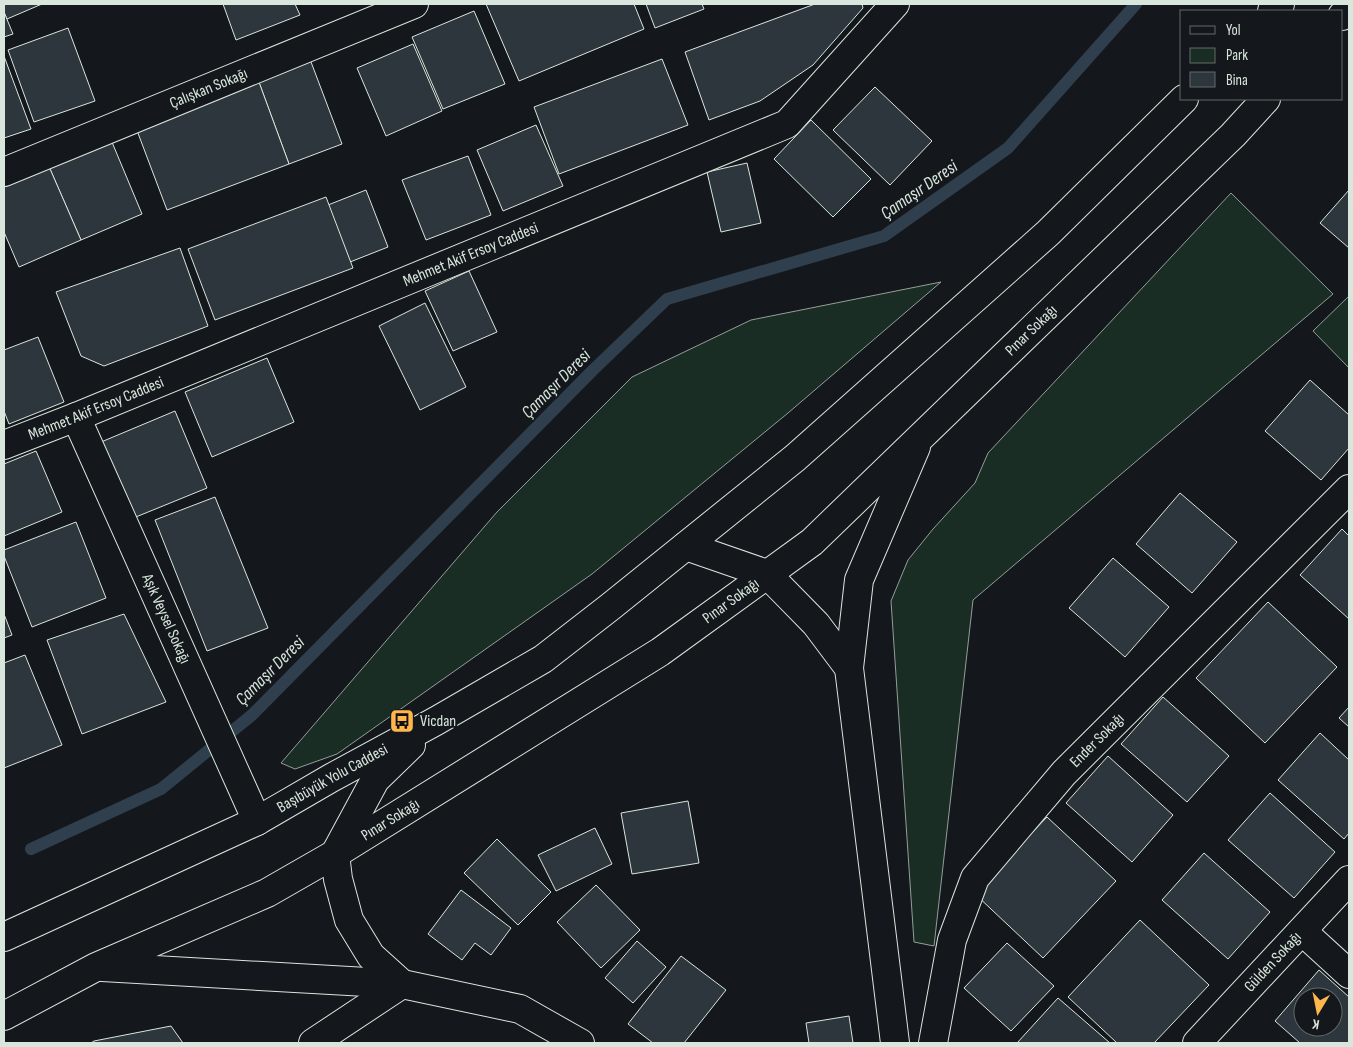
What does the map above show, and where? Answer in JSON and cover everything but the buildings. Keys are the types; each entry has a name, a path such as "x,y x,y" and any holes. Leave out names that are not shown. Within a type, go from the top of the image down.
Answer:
{"main road":[{"name":"Çalışkan Sokağı","path":"4,172 414,4"},
{"name":"Mehmet Akif Ersoy Caddesi","path":"4,445 787,124 895,4"},
{"path":"686,546 795,458 1048,233 1183,100"},
{"name":"Pınar Sokağı","path":"96,967 267,893 335,854 660,652 812,542 1233,134 1265,100"},
{"name":"Aşık Veysel Sokağı","path":"76,417 257,821"},
{"path":"895,1043 849,668 859,580 921,437"},
{"name":"Ender Sokağı","path":"933,1043 952,940 975,878 1064,773 1349,489"},
{"path":"686,546 767,574 816,624 849,668"},
{"name":"Başıbüyük Yolu Caddesi","path":"4,937 257,821 436,721 543,659 686,546"},
{"path":"402,984 371,956 349,920 338,879 335,854 375,780 436,721"},
{"name":"Gülden Sokağı","path":"1198,1043 1349,880"},
{"path":"1302,931 1349,974"},
{"path":"4,1016 96,967 402,984 520,1009 580,1043"},
{"path":"313,1043 402,984"}],"green space":[{"path":"1231,193 1333,294 973,600 934,946 914,942 891,601 908,560 975,483 988,453"},
{"path":"941,282 788,413 592,574 337,754 295,769 281,763 497,512 632,377 751,320"},
{"path":"1349,296 1349,368 1313,331"}],"waterway":[{"name":"Çamaşır Deresi","path":"31,849 161,789 252,715 593,370 667,299 884,236 1008,148 1136,4"}],"place":[{"name":"Vicdan","path":"402,721"}]}
